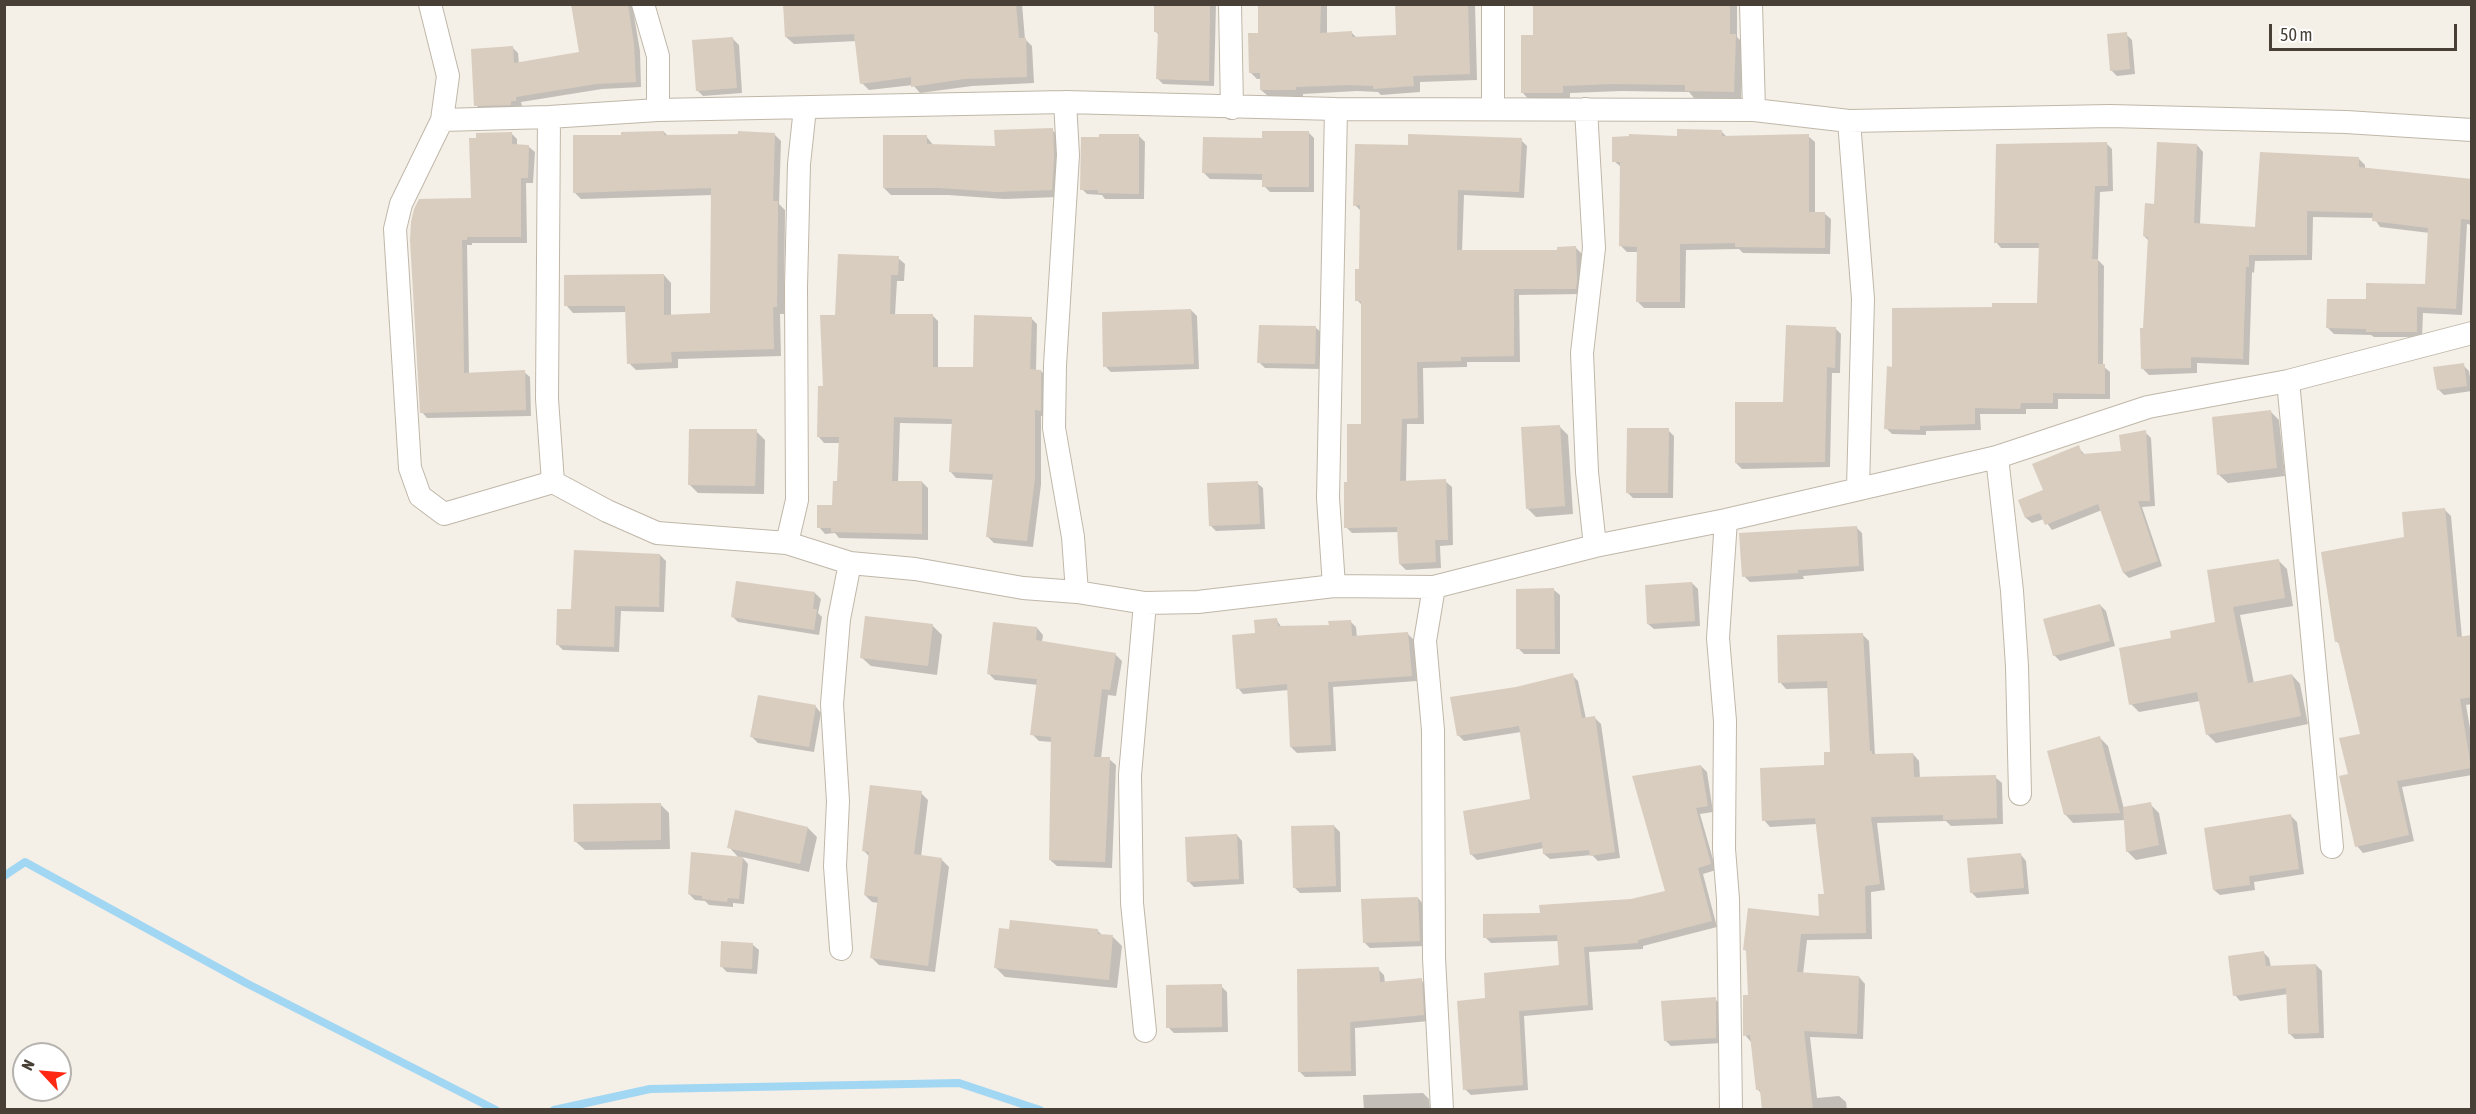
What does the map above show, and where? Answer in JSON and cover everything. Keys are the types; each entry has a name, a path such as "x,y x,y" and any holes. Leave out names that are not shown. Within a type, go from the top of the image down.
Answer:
{"street":[{"path":"430,4 448,76 441,120 401,204 395,229 410,468 420,496 444,514 553,482 606,511 657,533 787,543 849,563 915,569 1023,588 1077,592 1145,603 1198,602 1334,586 1434,587 1595,546 1726,520 1997,457 2148,407 2288,381 2472,333"},
{"path":"643,4 658,56 658,110"},
{"path":"1230,4 1232,108"},
{"path":"1493,4 1493,109"},
{"path":"1751,4 1754,110"},
{"path":"441,120 549,117 658,110 1065,102 1232,108 1754,110 1849,121 2110,116 2346,122 2472,130"},
{"path":"1065,102 1068,155 1054,428 1074,537 1077,592"},
{"path":"787,543 797,500 795,409 799,164 805,108"},
{"path":"1334,586 1328,498 1336,109"},
{"path":"1586,109 1594,248 1582,353 1587,472 1595,546"},
{"path":"549,117 546,399 553,482"},
{"path":"1849,121 1863,299 1858,488"},
{"path":"2288,381 2332,847"},
{"path":"1997,457 2014,613 2020,794"},
{"path":"1726,520 1719,638 1725,721 1724,849 1728,899 1731,1110"},
{"path":"841,949 835,866 838,801 832,704 839,619 849,563"},
{"path":"1434,587 1425,641 1433,730 1434,958 1442,1110"},
{"path":"1145,603 1130,775 1132,903 1145,1031"}],"building":[{"path":"571,4 628,4 634,44 636,82 596,84 516,97 516,101 511,101 511,105 474,106 471,49 513,46 514,63 579,52"},
{"path":"783,4 1016,4 1019,38 1026,38 1027,77 964,79 911,87 911,77 860,84 854,34 785,37"},
{"path":"1154,4 1210,4 1209,81 1156,79 1158,32 1154,32"},
{"path":"1258,4 1321,4 1320,33 1352,31 1352,37 1396,35 1395,4 1468,4 1470,74 1413,76 1414,86 1373,89 1373,86 1349,85 1296,87 1296,90 1260,90 1260,73 1249,73 1248,33 1258,33"},
{"path":"1533,4 1730,4 1730,34 1736,34 1734,92 1685,91 1685,85 1613,84 1563,86 1563,93 1521,93 1521,35 1533,35"},
{"path":"2127,32 2130,69 2110,71 2107,34"},
{"path":"733,37 737,88 696,91 692,40"},
{"path":"1053,128 1052,190 996,192 940,188 883,188 883,135 927,135 927,144 995,146 994,130"},
{"path":"1677,129 1722,130 1722,136 1809,134 1809,212 1825,212 1825,248 1735,247 1735,243 1680,244 1680,302 1636,302 1637,247 1619,246 1620,162 1612,162 1612,137 1629,136 1629,134 1677,136"},
{"path":"664,131 664,135 738,134 738,131 775,133 773,201 778,201 777,307 773,307 774,349 671,352 672,362 627,364 625,306 564,306 564,275 664,274 664,315 710,313 711,188 573,193 573,135 621,135 621,132"},
{"path":"1262,131 1309,131 1309,187 1262,187 1262,174 1202,173 1203,137 1262,138"},
{"path":"512,132 512,144 529,145 528,178 521,178 521,237 467,237 467,240 462,240 464,373 525,370 526,410 420,413 410,240 414,209 419,199 471,198 469,138 476,138 476,133"},
{"path":"1099,134 1139,134 1139,194 1080,190 1081,137 1099,137"},
{"path":"1408,134 1522,138 1519,192 1458,190 1457,250 1557,250 1557,247 1576,246 1577,280 1576,289 1514,289 1514,356 1461,357 1461,361 1417,362 1418,418 1402,419 1400,481 1446,479 1448,540 1435,540 1436,562 1399,564 1397,527 1344,528 1344,482 1347,482 1347,424 1361,424 1361,301 1355,301 1355,269 1359,269 1360,205 1353,206 1355,144 1408,145"},
{"path":"2107,142 2108,186 2095,186 2092,259 2098,259 2098,364 2105,364 2105,394 2053,393 2053,403 2021,403 2020,409 1975,408 1975,424 1920,426 1920,430 1884,429 1887,366 1892,367 1892,308 1992,307 1992,303 2037,303 2039,243 1994,243 1996,144"},
{"path":"2157,142 2197,144 2194,223 2255,227 2260,152 2359,157 2359,167 2472,179 2472,220 2461,219 2456,309 2417,307 2417,332 2366,332 2366,329 2326,328 2327,299 2366,299 2366,283 2425,284 2428,228 2372,221 2373,213 2307,211 2307,255 2249,255 2249,267 2246,267 2243,359 2191,357 2191,368 2141,369 2140,328 2143,328 2148,237 2143,236 2145,203 2154,204"},
{"path":"838,254 899,256 898,275 891,275 890,314 933,314 933,367 973,367 974,315 1032,317 1030,369 1041,370 1041,411 1035,410 1035,478 1027,541 986,537 993,474 949,472 952,419 894,417 892,481 922,481 922,534 831,532 831,528 817,528 817,505 832,505 833,481 837,481 839,437 817,437 818,386 823,386 820,315 835,315"},
{"path":"1191,309 1194,364 1103,367 1102,312"},
{"path":"1259,325 1316,326 1315,364 1257,363"},
{"path":"1786,325 1836,327 1835,368 1827,367 1825,462 1735,463 1735,402 1783,402"},
{"path":"2464,363 2467,386 2437,390 2433,367"},
{"path":"2271,410 2277,468 2217,475 2212,417"},
{"path":"1560,425 1565,506 1526,509 1521,427"},
{"path":"1627,428 1669,428 1668,493 1626,493"},
{"path":"689,429 757,429 755,486 688,485"},
{"path":"2146,430 2150,501 2138,501 2158,561 2123,573 2098,504 2045,525 2040,513 2025,518 2018,500 2043,490 2032,464 2079,445 2082,454 2121,451 2119,435"},
{"path":"1258,481 1260,524 1209,526 1207,483"},
{"path":"2445,508 2457,637 2472,635 2472,697 2460,699 2471,768 2397,781 2409,835 2355,847 2339,776 2348,774 2339,738 2360,734 2338,641 2335,642 2321,552 2404,537 2402,512"},
{"path":"1857,526 1859,566 1742,577 1739,533"},
{"path":"574,550 660,554 659,607 615,606 614,647 556,645 557,609 571,609"},
{"path":"2279,559 2285,598 2233,607 2248,683 2292,674 2301,716 2206,735 2197,692 2129,705 2119,648 2171,638 2170,631 2215,622 2207,570"},
{"path":"736,581 815,592 813,609 817,609 814,630 731,617"},
{"path":"1692,582 1695,621 1647,624 1645,585"},
{"path":"1554,588 1555,649 1516,649 1516,589"},
{"path":"2100,604 2110,641 2053,656 2043,619"},
{"path":"865,616 933,624 928,666 860,658"},
{"path":"1277,618 1278,626 1329,625 1328,621 1351,620 1352,636 1408,632 1412,676 1328,682 1331,745 1290,747 1287,684 1236,689 1232,635 1255,633 1254,620"},
{"path":"993,622 1037,627 1036,640 1116,653 1110,690 1102,689 1094,757 1110,757 1105,862 1049,860 1051,737 1030,735 1037,679 987,674"},
{"path":"1863,633 1872,754 1913,753 1914,777 1996,775 1997,818 1943,820 1943,815 1871,817 1880,884 1865,886 1866,933 1801,934 1797,972 1859,976 1857,1034 1804,1031 1813,1110 1762,1110 1760,1090 1756,1090 1750,1035 1743,1036 1743,995 1748,995 1746,950 1743,950 1748,908 1819,916 1818,894 1824,894 1815,818 1762,821 1760,768 1824,765 1824,752 1830,752 1827,681 1778,683 1777,635"},
{"path":"1573,673 1582,718 1595,716 1615,852 1590,856 1589,850 1543,854 1542,842 1470,855 1463,811 1530,799 1519,726 1457,736 1450,697 1516,687"},
{"path":"758,695 816,705 809,747 750,737"},
{"path":"2100,736 2120,813 2064,815 2047,751"},
{"path":"1701,765 1708,806 1696,808 1711,864 1698,868 1712,921 1638,940 1638,943 1584,947 1588,1005 1519,1011 1523,1085 1463,1090 1457,1001 1485,998 1484,973 1559,965 1557,935 1483,938 1483,914 1540,913 1539,905 1631,899 1665,891 1632,776"},
{"path":"870,785 922,791 914,854 942,858 928,966 870,958 878,897 864,895 869,852 862,851"},
{"path":"2151,802 2159,845 2126,852 2123,807"},
{"path":"661,803 661,840 574,842 573,804"},
{"path":"735,810 808,827 800,864 727,848"},
{"path":"2291,814 2299,869 2249,876 2250,885 2213,890 2204,828"},
{"path":"1334,825 1336,886 1293,888 1291,826"},
{"path":"1237,834 1239,879 1187,882 1185,837"},
{"path":"691,852 743,857 739,899 728,898 727,902 702,899 702,896 688,894"},
{"path":"2021,853 2024,888 1970,893 1967,858"},
{"path":"1418,897 1420,941 1363,943 1361,899"},
{"path":"1010,920 1098,929 1098,934 1113,935 1109,980 994,968 999,928 1009,929"},
{"path":"721,941 753,943 752,969 720,967"},
{"path":"2264,951 2266,966 2316,964 2319,1033 2288,1034 2286,988 2233,996 2228,956"},
{"path":"1379,967 1380,982 1422,978 1424,1015 1350,1022 1351,1071 1298,1072 1297,969"},
{"path":"1222,984 1222,1027 1166,1028 1166,985"},
{"path":"1716,997 1716,1038 1664,1041 1661,1001"}],"waterway":[{"path":"4,876 25,862 246,983 496,1110"},
{"path":"554,1110 650,1089 959,1083 1040,1110"}]}
